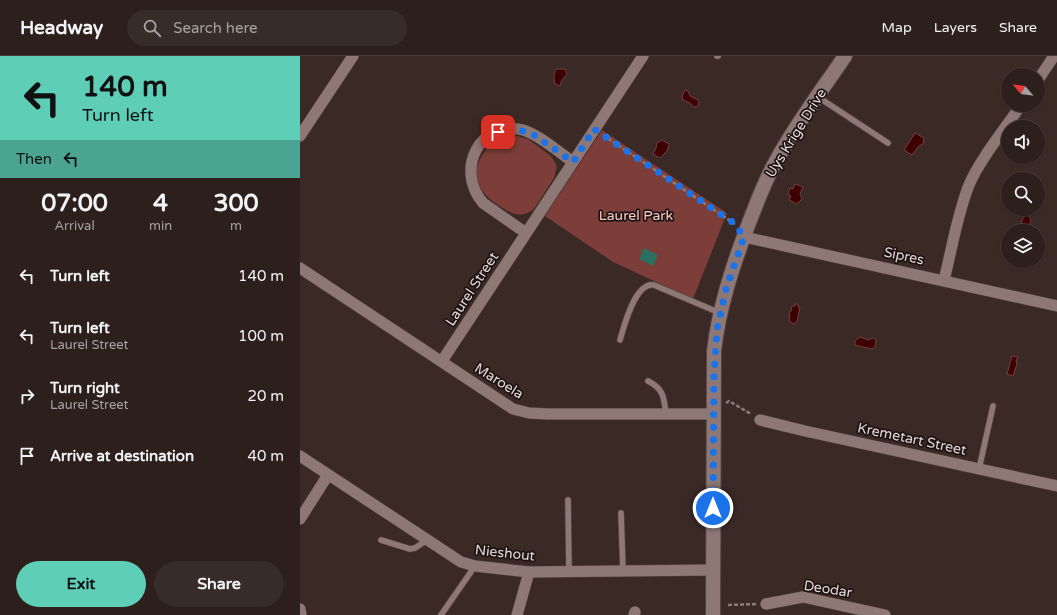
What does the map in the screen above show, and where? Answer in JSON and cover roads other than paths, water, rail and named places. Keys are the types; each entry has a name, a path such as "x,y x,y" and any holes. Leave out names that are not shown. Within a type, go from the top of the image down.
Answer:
{"street":[{"path":"300,136 353,56"},
{"name":"Laurel Street","path":"442,361 643,56"},
{"name":"Uys Krige Drive","path":"713,615 714,351 720,313 730,275 760,194 776,160 845,56"},
{"path":"1045,70 1054,56"},
{"path":"944,280 962,204 970,184 980,166 1016,112"},
{"path":"526,233 483,203 477,196 472,184 470,172 471,163 478,147 498,132 515,129 523,130 531,133 573,162"},
{"name":"Sipres","path":"744,237 1057,306"},
{"name":"Maroela","path":"300,268 513,409 521,412 548,414 714,414"},
{"name":"Kremetart Street","path":"760,420 1057,486"},
{"name":"Nieshout","path":"300,456 461,562 475,566 529,572 714,570"},
{"path":"300,518 328,475"},
{"path":"516,615 529,572"},
{"name":"Deodar","path":"766,604 803,597 885,615"},
{"path":"300,609 301,615"}],"lane":[{"path":"818,97 888,143"},
{"path":"620,340 630,309 641,290 649,284 720,313"},
{"path":"648,381 656,386 663,394 666,414"},
{"path":"979,469 993,406"},
{"path":"568,500 569,572"},
{"path":"621,514 623,571"},
{"path":"381,540 410,549 415,548 427,540"},
{"path":"441,615 475,566"}],"park label":[{"name":"Laurel Park","path":"636,215"}]}
